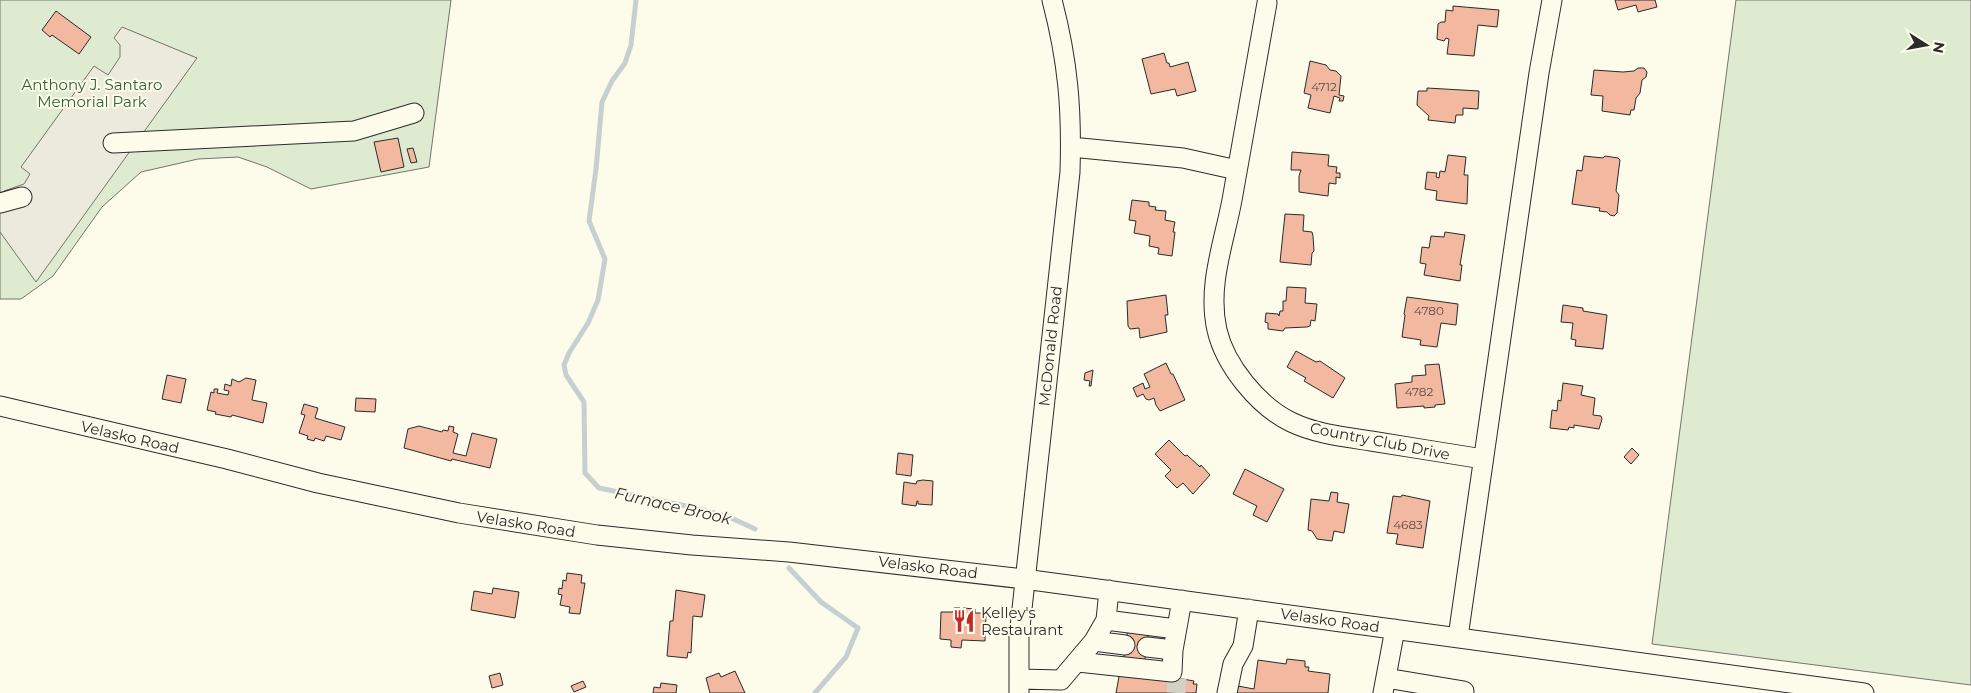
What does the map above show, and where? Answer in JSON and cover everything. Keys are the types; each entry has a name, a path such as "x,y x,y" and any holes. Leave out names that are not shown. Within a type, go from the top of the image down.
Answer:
{"street":[{"name":"McDonald Road","path":"1019,686 1019,636 1024,579 1070,172 1071,119 1068,75 1061,33 1052,0"},
{"path":"1458,638 1539,73 1552,0"},
{"name":"Country Club Drive","path":"1267,3 1228,219 1217,266 1214,299 1217,330 1226,355 1243,382 1271,408 1290,422 1322,433 1483,459"},
{"path":"113,143 354,131 414,113"},
{"path":"1071,148 1183,158 1237,170"},
{"path":"0,203 22,197"},
{"name":"Velasko Road","path":"0,406 227,459 318,483 459,513 597,535 798,553 1024,579 1864,693"},
{"path":"1019,686 1063,687 1106,620 1109,590"},
{"path":"1078,662 1175,675 1173,650 1182,600"},
{"path":"1227,693 1233,664 1243,646 1249,609"},
{"path":"1106,620 1176,629"},
{"path":"1394,629 1384,686 1464,690"},
{"path":"1094,641 1125,644"},
{"path":"1147,647 1173,650"}],"green space":[{"name":"Anthony J. Santaro Memorial Park","path":"0,0 451,0 429,167 311,189 267,167 238,157 198,159 141,172 102,207 53,276 21,299 0,299"},
{"path":"1736,0 1971,0 1971,685 1652,644"}],"shaded area":[{"path":"122,27 197,58 36,282 0,232 0,197 4,191 24,184 30,174 21,167 94,66 108,75 120,57 120,45 114,38"}],"building":[{"path":"1615,0 1655,0 1657,7 1638,12 1636,5 1618,10"},
{"path":"1453,6 1499,10 1497,27 1478,25 1474,56 1447,54 1449,39 1446,38 1444,41 1437,39 1438,24 1445,22 1446,10 1453,11"},
{"path":"56,11 91,37 79,54 52,35 50,37 42,30"},
{"path":"1164,53 1170,67 1188,62 1196,91 1177,96 1175,89 1151,94 1142,59"},
{"path":"1310,61 1326,65 1330,70 1336,71 1341,76 1339,95 1344,96 1343,101 1339,101 1340,98 1334,96 1330,113 1308,108 1311,95 1304,93"},
{"path":"1638,68 1644,68 1647,72 1646,77 1642,80 1634,110 1631,110 1630,115 1602,111 1603,96 1591,95 1594,70 1623,72 1634,71"},
{"path":"1427,88 1479,91 1478,109 1463,108 1463,115 1456,115 1455,123 1428,120 1429,116 1417,105 1418,91 1427,91"},
{"path":"398,138 404,167 381,172 374,142"},
{"path":"413,148 417,162 411,163 407,149"},
{"path":"1292,152 1329,155 1328,166 1337,167 1336,173 1340,173 1340,178 1336,177 1336,184 1329,183 1328,196 1299,192 1301,170 1291,170"},
{"path":"1448,155 1466,157 1464,175 1468,175 1467,204 1436,200 1437,191 1425,189 1427,172 1437,173 1436,177 1439,178 1440,171 1445,172"},
{"path":"1584,156 1603,158 1605,156 1620,160 1616,191 1619,195 1617,213 1614,216 1607,212 1599,211 1600,208 1572,204 1577,170 1582,171"},
{"path":"1132,200 1149,202 1149,206 1156,207 1155,210 1166,211 1165,220 1175,222 1172,256 1158,254 1159,248 1149,246 1150,236 1134,233 1136,221 1129,220"},
{"path":"1285,214 1304,215 1303,231 1312,232 1313,236 1314,251 1312,253 1311,265 1280,262"},
{"path":"1445,232 1465,235 1460,265 1462,265 1460,281 1424,275 1426,264 1420,263 1422,247 1429,248 1431,236 1444,237"},
{"path":"1287,287 1306,288 1305,303 1317,304 1315,321 1311,320 1310,326 1307,327 1285,328 1283,331 1268,329 1268,323 1265,322 1266,313 1278,314 1279,316 1280,311 1283,311 1283,301 1286,301"},
{"path":"1166,295 1168,315 1165,315 1167,332 1140,338 1139,328 1130,329 1128,326 1127,301"},
{"path":"1407,297 1458,304 1456,325 1441,323 1437,347 1420,345 1421,340 1402,337"},
{"path":"1563,305 1583,308 1583,311 1607,315 1603,349 1575,346 1576,340 1571,339 1573,323 1561,322"},
{"path":"1296,351 1316,362 1320,361 1345,378 1333,398 1304,381 1306,378 1287,367"},
{"path":"1166,363 1185,400 1160,411 1154,398 1146,399 1143,394 1137,397 1133,388 1143,383 1145,389 1150,387 1144,374"},
{"path":"1439,364 1445,404 1424,408 1424,406 1397,408 1395,384 1412,382 1412,376 1426,375 1425,365"},
{"path":"1093,370 1091,386 1089,386 1090,381 1084,380 1085,373"},
{"path":"167,375 186,379 181,403 162,399"},
{"path":"246,378 256,380 252,400 267,403 263,423 232,415 231,417 215,414 216,412 207,410 211,392 214,393 214,389 218,389 217,393 228,395 229,391 224,390 225,384 231,386 232,379 239,382"},
{"path":"1563,383 1583,386 1581,395 1595,398 1593,415 1601,416 1602,419 1599,429 1574,425 1574,428 1569,427 1568,430 1550,428 1552,410 1557,411 1558,400 1561,401"},
{"path":"356,398 376,399 375,412 355,411"},
{"path":"304,404 318,408 315,418 345,427 341,440 326,436 324,441 315,438 314,441 307,439 308,436 299,433 305,415 301,414"},
{"path":"419,426 442,432 443,430 448,431 449,426 454,427 453,432 458,434 453,453 466,456 472,433 497,439 490,468 452,459 451,461 404,448 408,429"},
{"path":"1169,440 1185,456 1187,455 1200,467 1201,465 1210,475 1193,494 1183,483 1177,488 1165,476 1171,470 1155,454"},
{"path":"1632,448 1639,455 1631,464 1624,457"},
{"path":"898,453 913,455 911,476 896,474"},
{"path":"1245,469 1284,489 1267,522 1253,515 1257,506 1233,494"},
{"path":"917,481 933,481 932,505 918,504 918,501 916,506 902,504 904,482 916,484"},
{"path":"1331,492 1338,493 1337,502 1349,504 1344,533 1334,531 1332,541 1317,539 1312,531 1308,530 1311,499 1329,501"},
{"path":"1402,495 1430,501 1423,548 1396,544 1398,534 1387,533 1393,496 1401,497"},
{"path":"567,573 582,575 581,583 585,583 580,614 569,613 570,607 560,605 562,595 558,594 559,588 562,589 563,580 566,581"},
{"path":"493,588 519,592 515,618 471,610 474,591 492,594"},
{"path":"676,590 705,595 702,617 693,616 691,653 688,652 687,658 667,656 670,621 673,621"},
{"path":"954,608 960,608 960,612 963,613 963,608 975,609 975,613 986,613 985,641 962,640 961,648 951,647 951,640 940,639 941,612 953,612"},
{"path":"1128,627 1149,630 1144,666 1123,663"},
{"path":"1287,659 1305,661 1305,667 1309,667 1308,671 1330,674 1328,693 1237,693 1238,686 1254,689 1258,660 1286,664"},
{"path":"735,671 745,693 710,693 706,678 719,673 721,677"},
{"path":"1120,671 1160,680 1177,682 1177,678 1194,681 1193,684 1197,684 1196,693 1116,693"},
{"path":"500,673 503,685 492,688 489,676"},
{"path":"583,681 586,687 574,692 571,686"},
{"path":"661,683 677,685 676,693 653,693 654,687 660,688"}],"waterway":[{"name":"Furnace Brook","path":"636,0 631,45 625,63 612,81 602,102 589,221 605,259 598,300 588,323 569,353 564,365 566,375 584,402 585,473 599,488 691,507 729,517 755,529"},
{"name":"Furnace Brook","path":"789,568 821,602 858,628 846,657 815,693"}],"tunnel":[{"path":"1176,693 1177,678"}],"place":[{"name":"Kelley's Restaurant","path":"964,621"}]}
